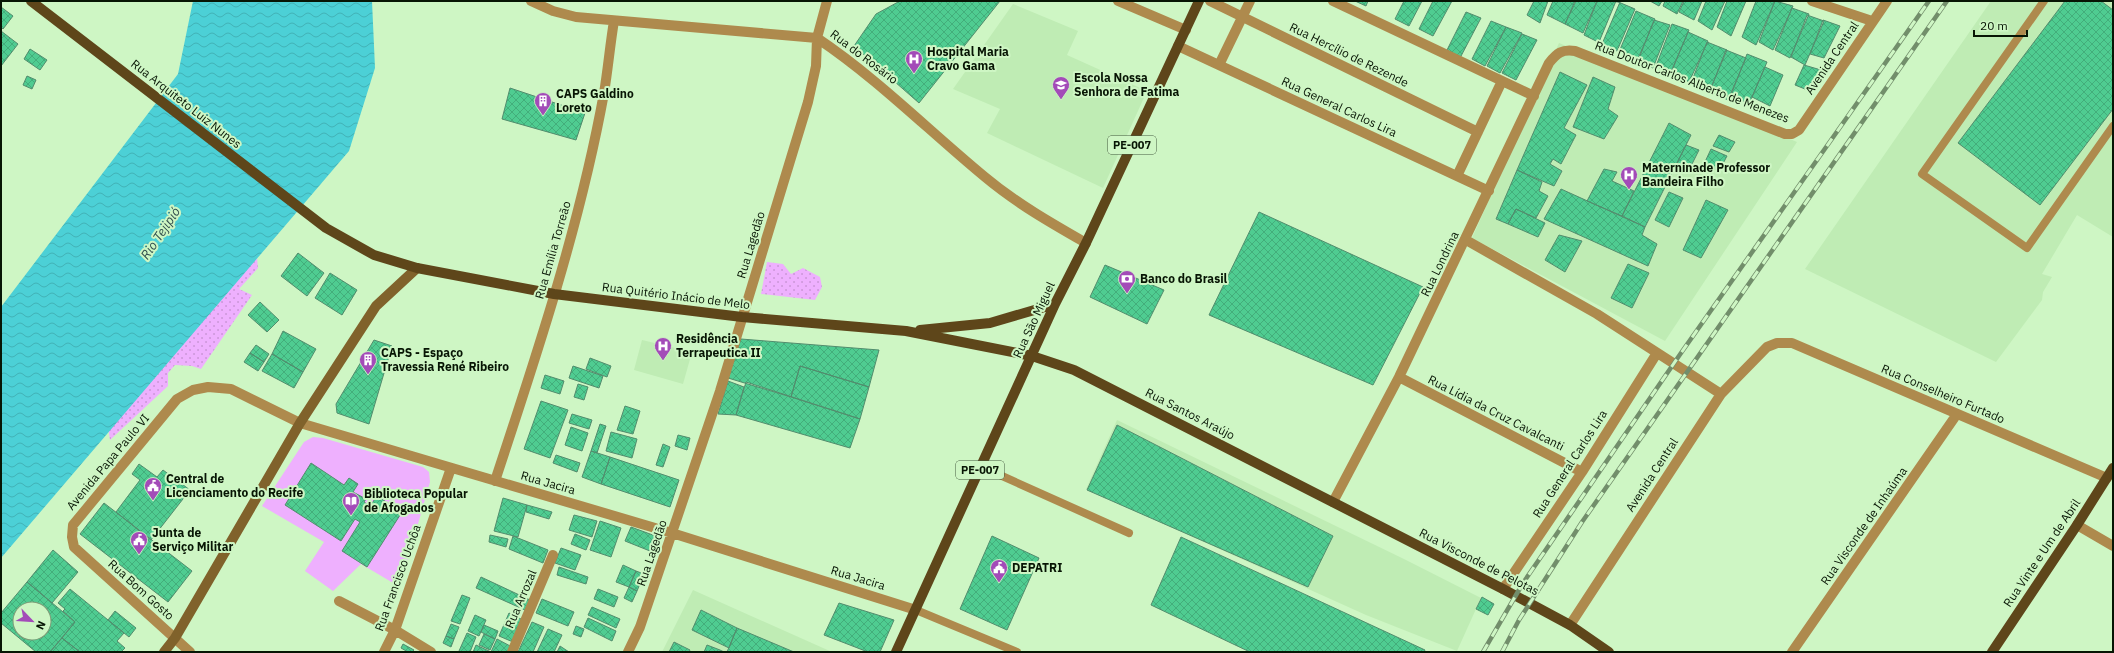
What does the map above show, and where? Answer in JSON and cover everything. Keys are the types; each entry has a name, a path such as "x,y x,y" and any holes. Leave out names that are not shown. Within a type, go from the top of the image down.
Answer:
{"main road":[{"name":"Rua Arquiteto Luiz Nunes","path":"31,1 326,228"},
{"name":"Rua São Miguel","path":"896,652 982,467 1055,304 1086,242 1199,1"},
{"name":"Rua Quitério Inácio de Melo","path":"326,228 374,255 417,268 554,294 742,317 906,331 1032,356"},
{"path":"164,652 175,638 300,423 376,306 417,268"},
{"path":"906,331 952,328 990,323 1055,304"},
{"name":"Rua Santos Araújo","path":"1032,356 1074,370 1333,502"},
{"name":"Rua Vinte e Um de Abril","path":"1992,652 2078,525 2113,468"},
{"name":"Rua Visconde de Pelotas","path":"1333,502 1570,625 1609,652"}],"street":[{"name":"Rua do Rosário","path":"531,1 554,11 576,17 817,38 848,58 889,92 985,177 1038,216 1086,242"},
{"name":"Rua Lagedão","path":"628,652 640,627 672,533 742,317 808,102 816,66 817,38 827,1"},
{"path":"1118,1 1186,30"},
{"name":"Rua Hercílio de Rezende","path":"1210,1 1478,132"},
{"path":"1219,65 1250,1"},
{"path":"1333,1 1534,96"},
{"path":"1812,1 1872,21"},
{"name":"Avenida Central","path":"1799,130 1887,1"},
{"name":"Rua Emília Torreão","path":"495,481 554,294 581,198 602,100 614,21"},
{"name":"Rua General Carlos Lira","path":"1178,46 1489,191"},
{"name":"Rua Londrina","path":"1333,502 1399,377 1466,240 1549,63 1557,53 1566,49 1575,51"},
{"name":"Rua Doutor Carlos Alberto de Menezes","path":"1575,51 1785,134 1792,134 1799,130"},
{"path":"1457,176 1502,81"},
{"path":"1466,240 1597,314 1721,394"},
{"name":"Rua Conselheiro Furtado","path":"1767,347 1777,343 1792,343 2107,478"},
{"name":"Avenida Central","path":"1570,625 1721,394 1767,347"},
{"name":"Rua General Carlos Lira","path":"1503,589 1582,472 1657,352"},
{"name":"Rua Lídia da Cruz Cavalcanti","path":"1399,377 1582,472"},
{"name":"Rua Jacira","path":"177,399 193,390 208,387 231,389 300,423 672,533 916,610"},
{"name":"Avenida Papa Paulo VI","path":"74,546 72,537 73,524 177,399"},
{"name":"Rua Visconde de Inhaúma","path":"1792,652 1957,414"},
{"name":"Rua Francisco Uchôa","path":"384,652 395,630 451,468"},
{"path":"2078,525 2113,546"},
{"name":"Rua Bom Gosto","path":"74,546 190,652"},
{"name":"Rua Arrozal","path":"512,652 553,555"},
{"path":"338,601 395,630 431,652"}],"lane":[{"path":"2044,1 1922,174 2027,248 2113,126"},
{"path":"982,467 1129,533"},
{"path":"916,610 1018,652"}],"shaded area":[{"path":"1991,1 2109,1 2113,4 2113,237 2077,215 2042,274 2052,277 2043,292 2042,300 1996,362 1805,269"},
{"name":"Escola Nossa Senhora de Fatima","path":"1013,4 1078,31 1067,55 1147,91 1103,188 987,133 1000,109 953,89"},
{"name":"Materninade Professor Bandeira Filho","path":"1559,43 1797,142 1665,341 1472,238"},
{"path":"257,258 258,268 239,289 252,295 201,369 192,366 175,365 168,373 168,386 110,440 108,426"},
{"path":"767,262 783,264 791,274 803,268 820,277 822,287 815,300 761,294"},
{"name":"Residência Terrapeutica II","path":"642,340 692,352 683,384 634,370"},
{"path":"1117,420 1404,559 1481,598 1457,651 1366,615 1086,489"},
{"path":"313,437 323,438 423,467 429,472 430,482 400,587 361,564 333,591 305,571 324,542 262,506 304,442"},
{"path":"693,590 832,652 662,652"}],"water":[{"name":"Rio Tejipió","path":"193,1 372,1 375,68 349,151 1,558 1,307 178,74"}],"building":[{"name":"Hospital Maria Cravo Gama","path":"900,1 1000,1 919,103 854,46 876,14"},
{"path":"1355,1 1368,1 1366,6"},
{"path":"1404,1 1422,1 1409,26 1395,19"},
{"path":"1433,1 1452,1 1433,36 1419,29"},
{"path":"1534,1 1548,1 1540,23 1527,15"},
{"path":"1553,1 1575,1 1565,24 1547,15"},
{"path":"1576,1 1597,1 1583,33 1565,24"},
{"path":"1597,1 1620,2 1602,44 1584,35"},
{"path":"1616,1 1635,9 1617,51 1599,42"},
{"path":"1650,1 1662,1 1659,6"},
{"path":"1665,1 1683,1 1677,14 1663,6"},
{"path":"1684,1 1702,1 1694,20 1679,12"},
{"path":"1706,1 1725,1 1712,30 1698,21"},
{"path":"1727,1 1746,1 1731,36 1717,27"},
{"path":"1756,1 1775,1 1756,45 1742,37"},
{"path":"1775,1 1793,6 1773,50 1759,42"},
{"path":"2065,1 2101,1 2113,10 2113,109 2040,205 1958,143"},
{"path":"1,7 13,16 3,29 1,27"},
{"path":"1792,8 1809,14 1790,58 1775,50"},
{"path":"1636,11 1655,19 1637,61 1619,52"},
{"path":"1466,12 1481,18 1460,58 1447,50"},
{"path":"1807,15 1824,21 1805,65 1791,57"},
{"path":"1654,20 1670,25 1653,68 1638,61"},
{"path":"1823,20 1840,26 1824,58 1810,54"},
{"path":"1491,21 1506,27 1485,66 1472,59"},
{"path":"1672,24 1689,30 1670,74 1656,66"},
{"path":"1506,27 1522,33 1500,73 1487,66"},
{"path":"1,31 18,44 1,66"},
{"path":"1688,32 1708,41 1689,82 1671,73"},
{"path":"1522,34 1537,40 1516,80 1502,73"},
{"path":"1707,42 1727,50 1709,92 1691,83"},
{"path":"30,49 47,60 40,70 24,59"},
{"path":"1726,50 1746,58 1728,100 1710,91"},
{"path":"1747,54 1767,62 1749,104 1731,95"},
{"path":"1804,65 1821,70 1810,91 1795,85"},
{"path":"1765,67 1783,75 1770,106 1752,97"},
{"path":"1560,72 1587,85 1564,128 1576,135 1561,164 1553,159 1550,164 1562,171 1554,186 1517,170"},
{"path":"27,76 36,80 32,89 23,85"},
{"path":"1593,77 1615,87 1608,109 1618,116 1604,139 1573,127"},
{"name":"CAPS Galdino Loreto","path":"510,88 585,113 576,140 502,119"},
{"path":"1669,123 1691,135 1645,227 1622,216"},
{"path":"1719,135 1735,142 1729,152 1713,146"},
{"path":"1686,145 1699,150 1690,168 1677,163"},
{"path":"1711,149 1727,156 1719,171 1704,164"},
{"path":"1604,169 1617,172 1612,181 1634,191 1622,216 1587,201"},
{"path":"1517,170 1542,182 1539,191 1548,196 1536,218 1516,209 1508,224 1496,219"},
{"path":"1561,189 1645,227 1642,235 1657,244 1648,266 1544,219"},
{"path":"1669,192 1683,198 1669,227 1655,220"},
{"path":"1706,200 1728,210 1701,258 1683,250"},
{"path":"1516,209 1545,223 1538,237 1508,224"},
{"path":"1259,212 1423,287 1373,385 1209,315"},
{"path":"1559,235 1582,241 1565,272 1545,260"},
{"path":"298,253 324,273 307,296 281,276"},
{"path":"1628,264 1649,273 1632,308 1611,298"},
{"name":"Banco do Brasil","path":"1105,265 1164,290 1147,324 1090,297"},
{"path":"330,273 357,290 342,315 315,298"},
{"path":"260,302 279,320 267,332 248,315"},
{"path":"283,331 316,349 303,372 272,354"},
{"path":"741,339 879,350 869,387 800,366 791,397 728,378"},
{"name":"CAPS - Espaço Travessia René Ribeiro","path":"374,340 392,346 369,424 337,413 336,404"},
{"path":"256,345 269,354 264,362 250,353"},
{"path":"250,353 264,362 258,371 244,362"},
{"path":"272,354 303,372 294,388 262,371"},
{"path":"590,358 611,366 607,377 586,369"},
{"path":"573,366 603,376 599,388 569,378"},
{"path":"800,366 869,387 860,419 791,397"},
{"path":"545,375 564,381 560,394 541,388"},
{"path":"728,381 744,387 736,415 718,414"},
{"path":"746,382 860,419 850,448 736,415"},
{"path":"578,384 588,387 584,400 574,397"},
{"path":"541,401 568,410 550,458 524,449"},
{"path":"625,406 640,411 633,434 617,430"},
{"path":"572,414 592,420 589,429 569,423"},
{"path":"600,424 606,426 597,453 591,451"},
{"path":"1117,425 1333,536 1308,587 1087,490"},
{"path":"571,427 588,433 582,451 565,445"},
{"path":"611,432 637,439 632,458 606,451"},
{"path":"678,435 690,438 687,450 675,446"},
{"path":"663,444 670,447 663,467 656,465"},
{"path":"591,451 610,457 601,484 582,477"},
{"path":"556,455 580,463 577,472 553,463"},
{"path":"610,457 679,480 670,507 601,484"},
{"name":"Biblioteca Popular de Afogados","path":"311,463 344,485 349,478 358,484 353,492 366,499 364,502 370,506 377,496 402,512 367,567 342,551 360,522 355,519 341,541 285,505"},
{"name":"Central de Licenciamento do Recife","path":"139,464 157,477 163,470 190,490 151,540 116,512 140,480 132,474"},
{"path":"503,498 527,505 518,537 494,531"},
{"name":"Junta de Serviço Militar","path":"104,503 192,571 168,602 80,534"},
{"path":"527,505 552,512 549,519 526,512"},
{"path":"574,515 597,521 592,537 569,530"},
{"path":"600,521 621,528 611,557 590,550"},
{"path":"631,527 661,538 655,553 625,541"},
{"path":"575,534 590,540 586,550 571,544"},
{"path":"490,535 508,539 506,547 489,542"},
{"path":"513,536 548,550 543,563 509,549"},
{"name":"DEPATRI","path":"992,536 1039,558 1007,630 960,609"},
{"path":"1181,537 1425,650 1424,652 1250,652 1151,605"},
{"path":"561,548 581,555 575,570 555,563"},
{"path":"53,550 78,572 52,603 52,601 50,601 27,582"},
{"path":"623,565 636,571 629,587 616,582"},
{"path":"559,567 588,577 586,584 557,575"},
{"path":"636,571 644,574 637,591 629,587"},
{"path":"481,577 530,600 525,610 476,588"},
{"path":"27,582 50,601 12,601 12,632 1,623 1,613"},
{"path":"629,587 637,591 632,602 624,598"},
{"path":"70,589 124,633 117,641 125,648 121,652 80,652 62,638 75,622 63,611 65,609 58,603"},
{"path":"598,589 618,597 614,607 594,599"},
{"path":"462,595 470,598 460,624 451,621"},
{"path":"1482,597 1494,604 1488,615 1476,609"},
{"path":"542,599 574,612 568,626 536,613"},
{"path":"52,603 75,622 50,652 36,652 23,641 52,641"},
{"path":"839,603 894,620 880,652 868,652 824,635"},
{"path":"592,607 620,619 616,628 588,615"},
{"path":"701,610 737,628 729,648 692,630"},
{"path":"115,611 136,628 129,637 108,620"},
{"path":"509,613 523,620 513,642 499,636"},
{"path":"475,615 486,620 479,636 468,631"},
{"path":"588,618 616,631 612,641 584,627"},
{"path":"532,622 544,627 533,652 518,652"},
{"path":"451,624 459,627 454,639 446,636"},
{"path":"484,625 498,631 495,639 481,632"},
{"path":"576,626 584,629 581,637 573,634"},
{"path":"737,628 794,652 727,652"},
{"path":"548,629 562,635 554,652 537,652"},
{"path":"467,633 476,637 470,652 461,652 459,651"},
{"path":"484,634 495,639 490,650 479,645"},
{"path":"446,636 454,639 451,647 443,643"},
{"path":"62,638 80,652 50,652"},
{"path":"497,639 512,647 509,652 491,652"},
{"path":"674,642 690,650 689,652 669,652"},
{"path":"403,644 414,650 412,652 408,652 401,648"},
{"path":"476,645 489,651 473,652"},
{"path":"707,645 720,650 724,652 704,652"},
{"path":"560,646 569,652 557,652"}],"railway":[{"path":"1483,652 1523,583 1681,353 1929,1"},
{"path":"1502,652 1519,620 1582,522 1947,1"}],"place":[{"name":"Hospital Maria Cravo Gama","path":"914,74"},
{"name":"Escola Nossa Senhora de Fatima","path":"1061,100"},
{"name":"CAPS Galdino Loreto","path":"543,116"},
{"name":"Materninade Professor Bandeira Filho","path":"1629,190"},
{"name":"Banco do Brasil","path":"1127,294"},
{"name":"Residência Terrapeutica II","path":"663,361"},
{"name":"CAPS - Espaço Travessia René Ribeiro","path":"368,375"},
{"name":"Central de Licenciamento do Recife","path":"153,501"},
{"name":"Biblioteca Popular de Afogados","path":"351,516"},
{"name":"Junta de Serviço Militar","path":"139,555"},
{"name":"DEPATRI","path":"999,583"}]}
